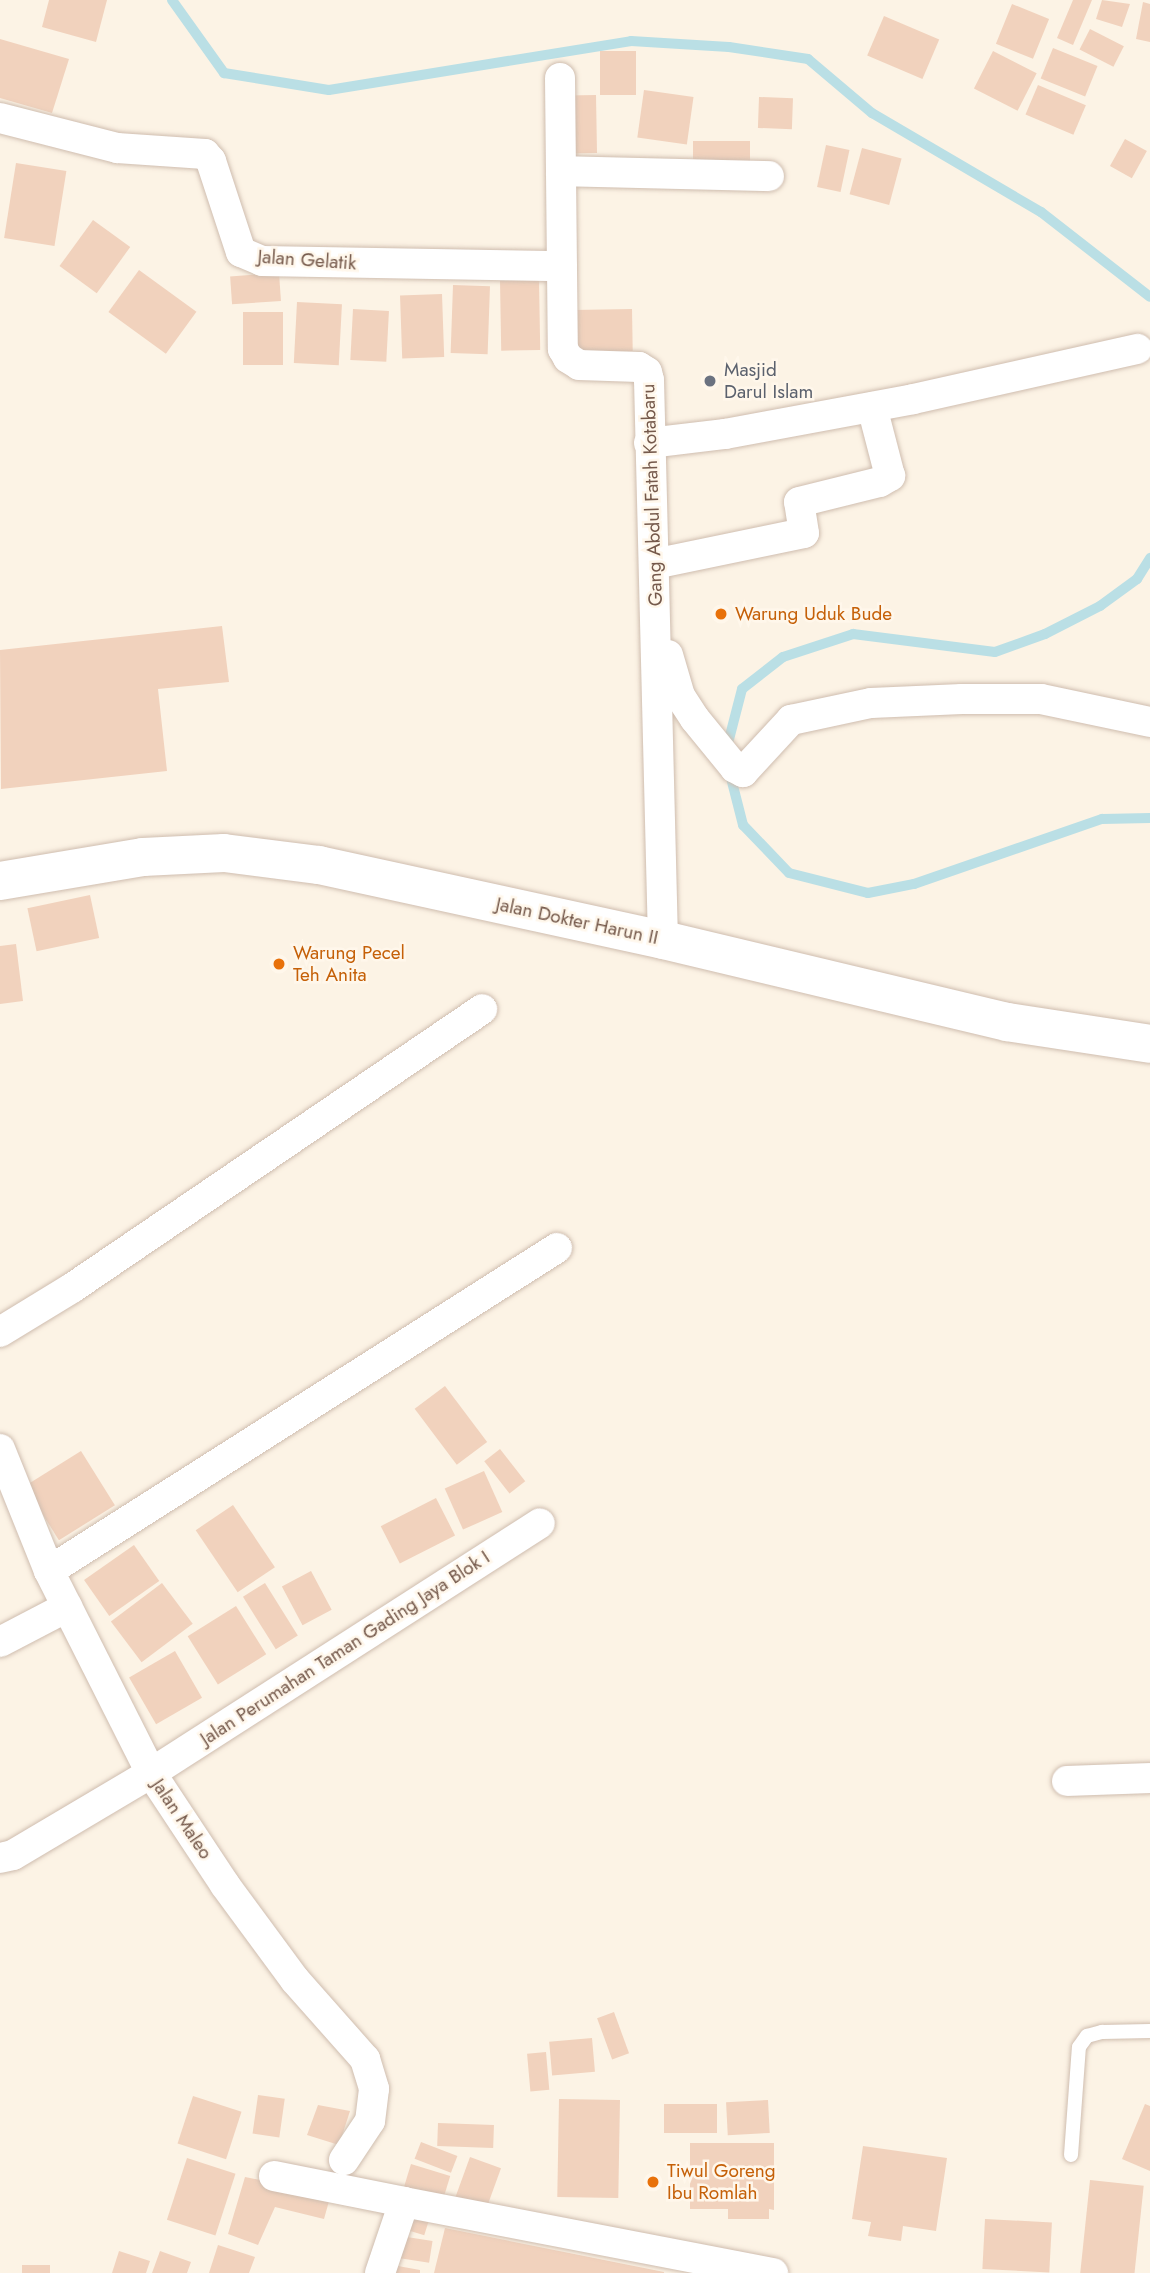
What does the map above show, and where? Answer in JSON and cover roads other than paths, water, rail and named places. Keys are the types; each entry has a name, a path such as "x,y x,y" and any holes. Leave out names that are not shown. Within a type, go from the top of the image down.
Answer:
{"street":[{"name":"Gang Abdul Fatah Kotabaru","path":"560,78 563,349 568,358 579,365 639,367 647,372 656,597 663,940"},
{"name":"Jalan Gelatik","path":"0,118 76,140 150,151 194,151 205,154 211,161 242,252 262,261 562,266"},
{"path":"561,172 769,176"},
{"path":"649,443 725,434 872,407 1137,349"},
{"path":"654,564 804,533 799,502 880,482 890,476 872,407"},
{"path":"656,597 680,696 726,757 743,772 791,720 871,703 1041,699 1150,722"},
{"name":"Jalan Dokter Harun II","path":"0,881 144,857 224,853 319,865 663,940 1007,1022 1150,1044"},
{"path":"0,1332 72,1288 482,1009"},
{"path":"49,1571 556,1248"},
{"name":"Jalan Maleo","path":"0,1449 49,1571 151,1773 225,1885 295,1980 365,2059 374,2089 370,2121 344,2160"},
{"name":"Jalan Perumahan Taman Gading Jaya Blok I","path":"0,1858 13,1855 151,1773 540,1523"},
{"path":"0,1642 67,1607"},
{"path":"1067,1781 1150,1778"},
{"path":"274,2176 774,2273"},
{"path":"380,2273 404,2202"}],"lane":[{"path":"1070,2155 1079,2047 1087,2036 1102,2032 1150,2031"}],"waterway":[{"path":"172,0 224,73 329,90 631,41 729,47 808,59 872,113 1041,212 1150,297"},
{"path":"726,751 742,689 783,657 853,634 995,652 1045,634 1100,606 1137,579 1150,558"},
{"path":"729,770 743,825 789,873 868,893 914,884 1102,819 1150,818"}],"place":[{"name":"Masjid Darul Islam","path":"710,381"},
{"name":"Warung Uduk Bude","path":"721,614"},
{"name":"Warung Pecel Teh Anita","path":"279,964"},
{"name":"Tiwul Goreng Ibu Romlah","path":"653,2182"}]}
